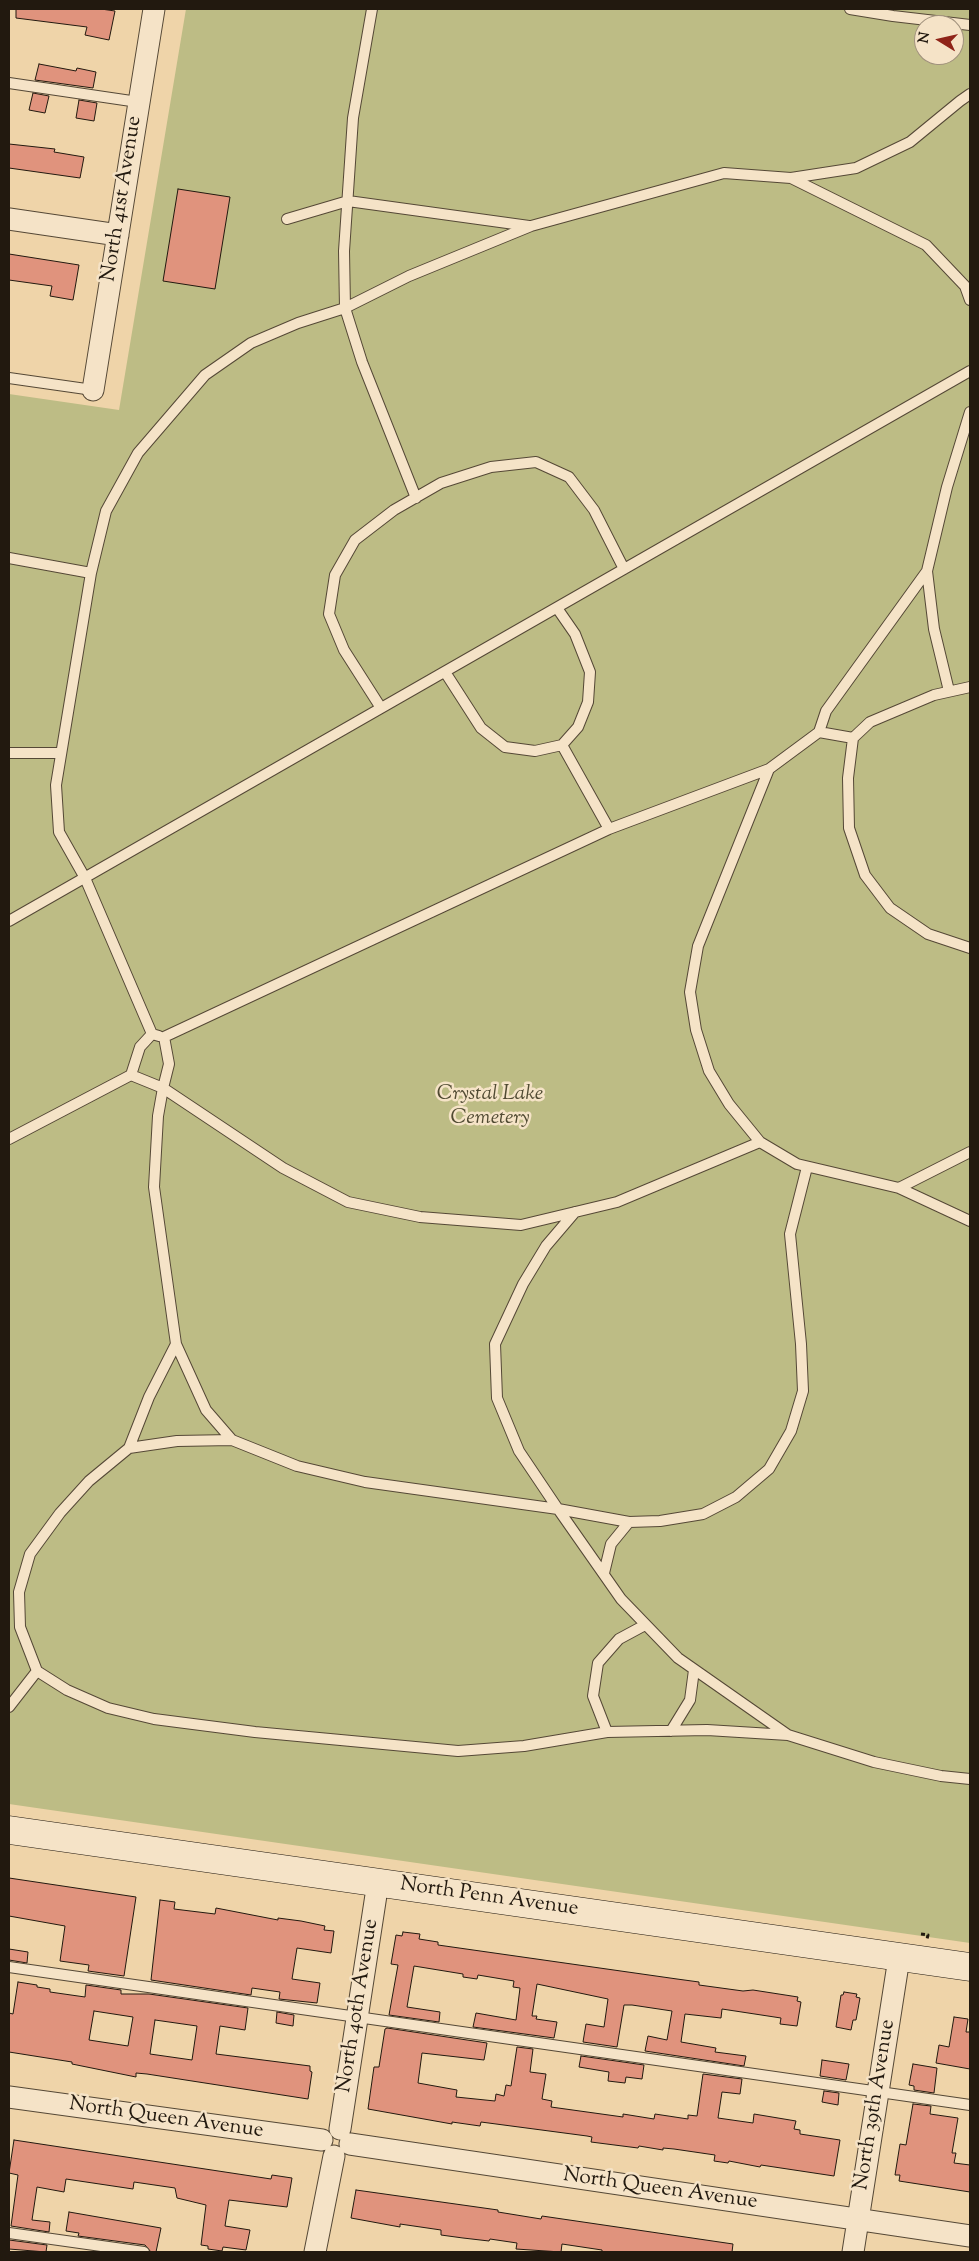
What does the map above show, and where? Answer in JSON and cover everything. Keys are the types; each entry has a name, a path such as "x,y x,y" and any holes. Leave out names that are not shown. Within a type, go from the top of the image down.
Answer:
{"main road":[{"name":"North Penn Avenue","path":"9,1830 970,1967"}],"street":[{"name":"North 41st Avenue","path":"93,390 154,9"},
{"path":"9,219 118,235"},
{"name":"North 40th Avenue","path":"315,2252 337,2143 378,1882"},
{"name":"North 39th Avenue","path":"853,2252 899,1958"},
{"name":"North Queen Avenue","path":"9,2097 970,2236"}],"lane":[{"path":"372,9 354,118 344,250 345,308 362,362 416,498"},
{"path":"850,9 970,25"},
{"path":"9,82 138,102"},
{"path":"152,1034 86,878 59,832 56,785 91,572 106,512 138,453 205,375 251,343 298,323 345,308 409,276 531,226 724,173 791,178 856,168 910,142 970,94"},
{"path":"791,178 926,246 965,286 970,300"},
{"path":"287,220 348,201 531,226"},
{"path":"9,922 970,371"},
{"path":"9,378 93,390"},
{"path":"949,691 934,629 927,571 947,487 970,412"},
{"path":"381,708 344,650 329,614 335,575 355,540 394,510 440,483 491,467 536,462 569,478 594,510 624,570"},
{"path":"9,558 91,572"},
{"path":"152,1034 164,1037 609,830 769,769 819,732 826,712 927,571"},
{"path":"445,672 481,728 505,747 535,751 562,745 578,727 588,702 590,672 575,634 557,608"},
{"path":"970,687 934,695 870,722 853,738 848,778 849,828 865,875 890,908 928,934 970,948"},
{"path":"819,732 853,738"},
{"path":"562,745 609,830"},
{"path":"9,753 61,753"},
{"path":"769,769 698,946 690,992 696,1030 709,1071 730,1104 760,1142 797,1164 899,1188 970,1221"},
{"path":"9,1139 131,1075 140,1047 152,1034"},
{"path":"164,1037 169,1064 158,1116 154,1187 176,1344 206,1410 232,1440"},
{"path":"131,1075 163,1088 283,1168 348,1202 420,1217 521,1226 617,1202 760,1142"},
{"path":"899,1188 970,1152"},
{"path":"128,1448 177,1441 232,1440 297,1466 365,1482 558,1509 629,1522 660,1521 703,1514 736,1497 769,1468 791,1431 803,1391 801,1344 790,1234 807,1167"},
{"path":"575,1212 541,1254 523,1284 496,1344 497,1398 519,1451 621,1598 678,1658 788,1735"},
{"path":"176,1344 149,1397 128,1448 89,1481 60,1513 30,1554 18,1592 20,1627 37,1671 67,1690 108,1708 154,1719 255,1732 458,1751 524,1746 607,1732 707,1730 788,1735 874,1762 941,1776 970,1779"},
{"path":"604,1572 611,1544 629,1522"},
{"path":"607,1732 593,1696 598,1663 620,1639 645,1624"},
{"path":"671,1731 690,1700 694,1670"},
{"path":"9,1707 37,1671"},
{"path":"9,1967 970,2104"},
{"path":"9,2233 144,2252"}],"path":[{"path":"922,1934 928,1935 927,1939"}],"green space":[{"name":"Crystal Lake Cemetery","path":"186,9 970,9 970,1943 9,1804 9,394 119,410"}],"building":[{"path":"16,9 101,9 115,11 109,40 85,35 87,27 16,18"},
{"path":"39,64 76,71 77,68 96,72 93,88 35,80"},
{"path":"33,93 49,96 45,113 29,110"},
{"path":"79,100 97,103 94,121 76,118"},
{"path":"9,144 55,149 54,152 84,157 80,178 9,168"},
{"path":"178,189 230,197 215,289 163,281"},
{"path":"9,254 79,265 73,300 50,296 52,286 9,280"},
{"path":"9,1878 136,1897 124,1976 88,1971 89,1965 60,1961 65,1926 9,1916"},
{"path":"160,1900 175,1902 174,1909 215,1914 216,1908 278,1920 278,1918 301,1921 325,1926 324,1930 334,1931 331,1953 297,1948 292,1979 320,1983 317,2003 279,1999 280,1992 252,1988 251,1995 151,1980"},
{"path":"403,1932 420,1934 419,1939 438,1942 438,1945 699,1982 699,1985 743,1991 753,1990 798,1997 797,2001 801,2002 797,2026 780,2024 781,2018 722,2009 721,2018 685,2014 681,2042 716,2048 715,2052 746,2056 744,2066 645,2051 648,2036 667,2040 672,2011 632,2005 624,2005 617,2047 583,2042 586,2024 604,2027 608,1999 537,1984 532,2016 537,2016 536,2019 557,2022 554,2038 473,2027 476,2013 516,2020 520,1988 513,1987 514,1981 478,1975 477,1979 463,1977 463,1974 414,1966 407,2007 440,2012 439,2022 389,2015 398,1965 391,1964 396,1935 402,1936"},
{"path":"9,1949 28,1952 27,1963 9,1960"},
{"path":"18,1982 50,1989 50,1992 85,1997 86,1985 121,1990 121,1994 149,1994 248,2008 245,2030 220,2026 216,2054 310,2066 310,2071 312,2072 308,2099 147,2074 136,2073 136,2077 72,2064 72,2062 9,2052 9,2013 13,2014","holes":["94,2011 133,2017 128,2046 89,2040","155,2020 197,2026 192,2060 150,2054"]},
{"path":"844,1992 857,1994 856,1997 860,1998 856,2020 853,2020 851,2030 836,2027 841,1995"},
{"path":"277,2012 294,2015 293,2026 276,2023"},
{"path":"954,2017 968,2019 966,2032 970,2032 970,2069 936,2063 939,2045 949,2047"},
{"path":"385,2029 487,2043 484,2060 422,2053 418,2083 457,2090 456,2097 495,2101 496,2094 504,2096 506,2085 511,2086 517,2047 533,2049 530,2072 546,2074 542,2099 552,2101 551,2107 623,2117 623,2114 654,2119 655,2114 688,2119 688,2115 697,2116 703,2074 742,2079 740,2094 722,2092 718,2118 753,2123 754,2114 796,2121 794,2129 800,2130 800,2134 840,2140 834,2176 761,2165 760,2167 729,2161 728,2163 714,2161 715,2155 674,2149 663,2148 663,2150 639,2146 638,2148 591,2142 592,2137 587,2136 481,2122 480,2126 452,2122 452,2124 368,2109 374,2067 379,2067"},
{"path":"581,2056 644,2065 642,2079 626,2077 625,2083 608,2081 609,2072 579,2067"},
{"path":"822,2060 849,2064 846,2080 820,2076"},
{"path":"913,2064 937,2068 934,2093 914,2090 914,2086 909,2085"},
{"path":"824,2091 839,2093 838,2105 822,2102"},
{"path":"913,2104 931,2106 930,2114 958,2118 952,2153 956,2153 954,2163 970,2165 970,2192 899,2181 900,2175 895,2175 900,2144 906,2145"},
{"path":"14,2140 271,2179 272,2175 292,2178 287,2207 229,2200 225,2226 250,2230 246,2250 223,2247 222,2251 208,2249 208,2246 201,2245 206,2205 177,2198 175,2188 134,2182 133,2189 66,2179 64,2192 37,2187 32,2220 50,2222 49,2232 11,2226 18,2175 9,2173"},
{"path":"356,2190 498,2210 498,2212 541,2219 542,2216 733,2244 732,2252 602,2252 602,2250 562,2244 561,2252 516,2249 517,2243 441,2235 441,2230 400,2224 400,2227 351,2218"},
{"path":"69,2212 161,2228 156,2252 151,2252 145,2245 78,2236 79,2233 66,2231"},
{"path":"9,2240 47,2245 46,2252 9,2249"}]}
